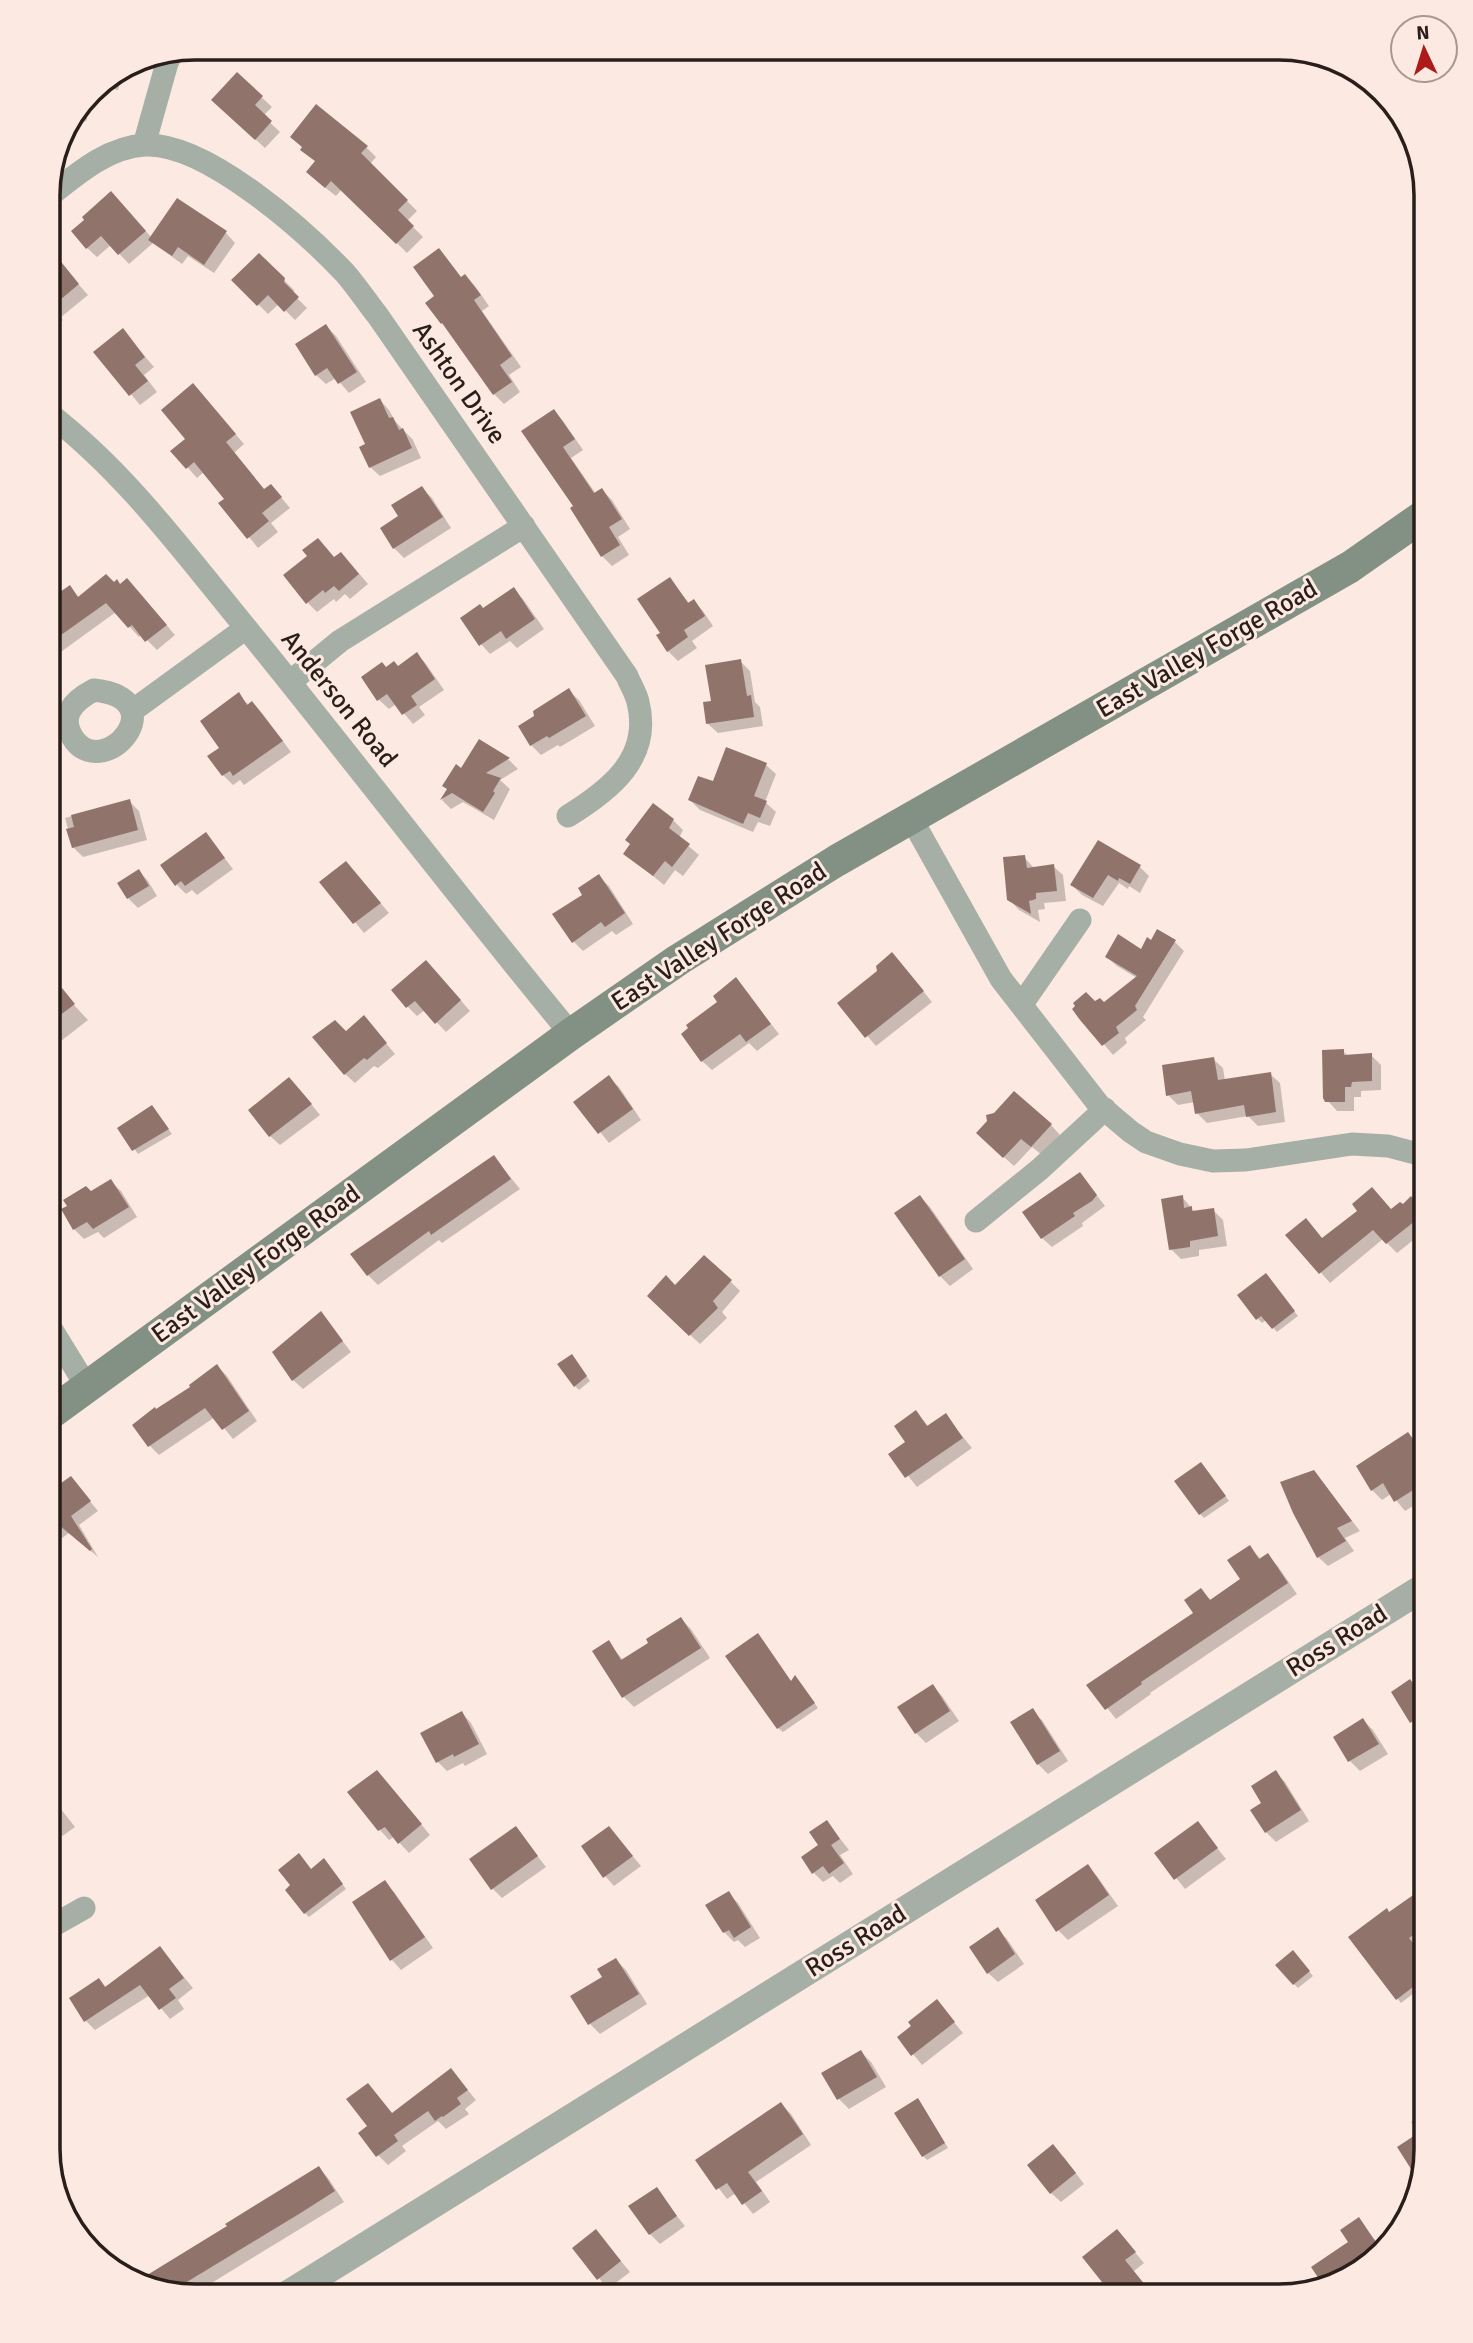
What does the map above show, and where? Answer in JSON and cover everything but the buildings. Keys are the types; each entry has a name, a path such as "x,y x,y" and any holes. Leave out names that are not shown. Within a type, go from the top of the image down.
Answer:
{"main road":[{"name":"East Valley Forge Road","path":"60,1407 571,1034 678,960 752,912 911,818 1301,596 1372,552 1414,522"}],"street":[{"path":"144,145 167,62"},
{"name":"Ashton Drive","path":"60,187 84,168 113,152 144,145 169,147 195,157 269,204 310,238 346,275 384,324 627,676 638,702 640,729 634,755 619,779 601,795 568,816"},
{"name":"Anderson Road","path":"60,424 129,489 246,628 571,1034"},
{"path":"289,682 340,640 524,526"},
{"path":"132,711 246,628"},
{"path":"911,818 1001,979 1105,1110 1146,1142 1180,1154 1213,1161 1247,1160 1352,1144 1388,1146 1414,1153"},
{"path":"1022,1004 1080,920"},
{"path":"975,1221 1040,1169 1105,1110"},
{"path":"60,1343 87,1387"},
{"name":"Ross Road","path":"305,2283 1414,1593"},
{"path":"60,1922 84,1908"}]}
